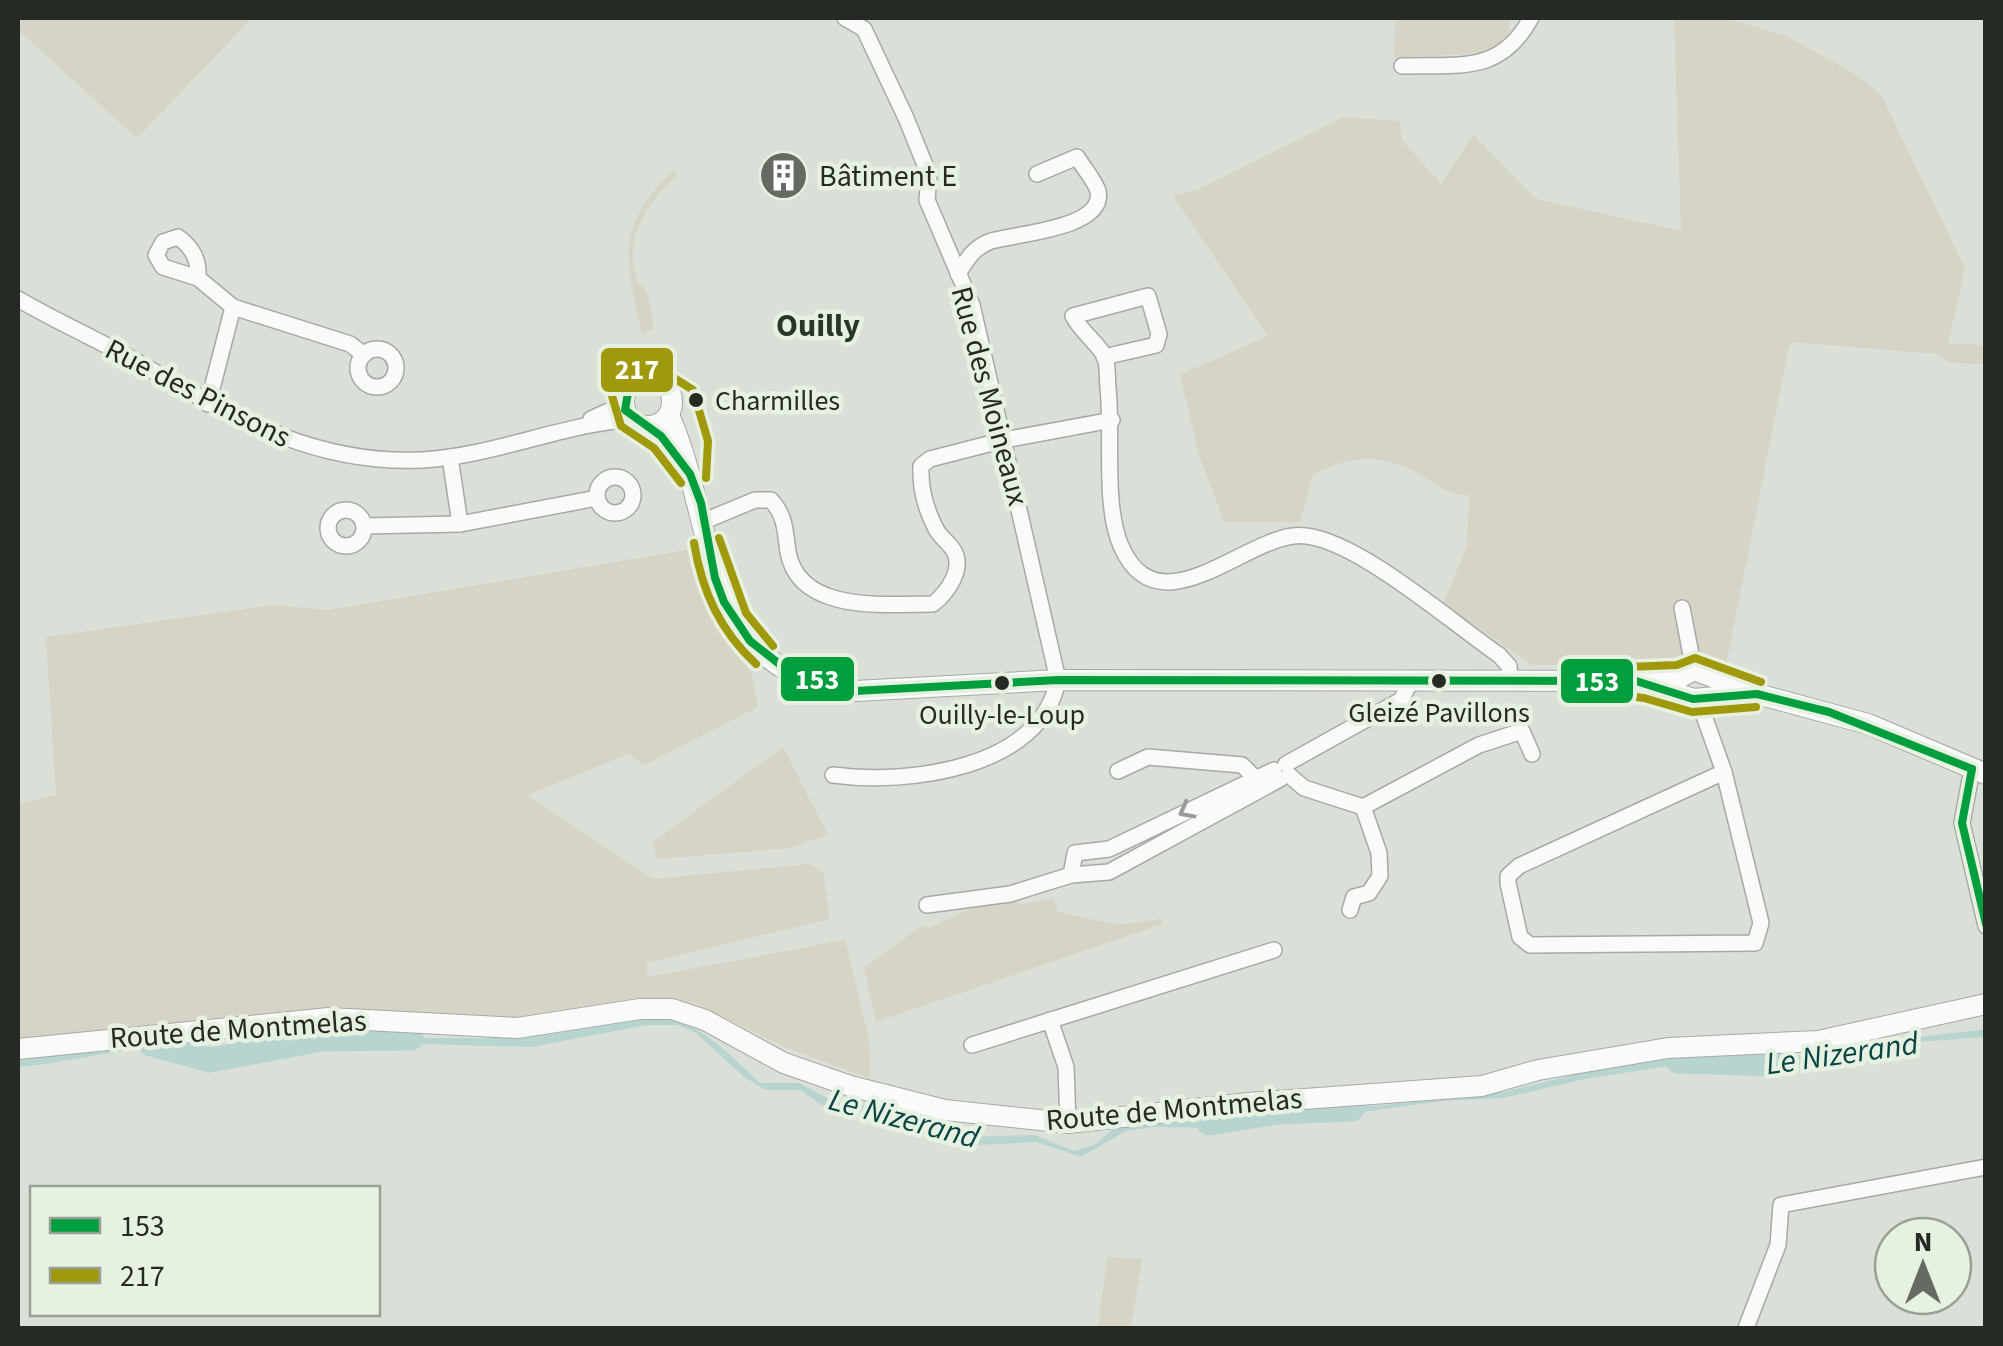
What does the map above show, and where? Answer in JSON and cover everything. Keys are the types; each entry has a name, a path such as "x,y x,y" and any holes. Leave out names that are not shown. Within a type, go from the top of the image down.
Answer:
{"street":[{"name":"Rue des Moineaux","path":"846,18 864,30 906,118 929,175 927,200 972,305 1058,680"},
{"path":"1402,66 1483,63 1504,55 1531,18"},
{"path":"958,274 972,252 990,242 1069,223 1085,217 1096,205 1098,192 1077,158 1037,174"},
{"path":"198,278 233,307 350,344 364,355"},
{"path":"1104,357 1156,345 1159,334 1148,296 1073,316 1082,334 1104,357 1112,420 1114,518 1121,545 1138,573 1150,578 1190,580 1260,546 1295,535 1348,546 1499,655 1509,666 1510,678"},
{"name":"Rue des Pinsons","path":"18,299 272,436 336,454 395,460 450,457 634,417"},
{"path":"208,404 233,307"},
{"path":"693,481 634,417 633,383 651,378 669,391 668,415 693,481 715,581 732,618 758,650 791,676 822,688 855,691 1058,680 1510,678 1636,681 1757,694 1868,724 1979,771 1962,823 1986,926"},
{"path":"634,417 668,415"},
{"path":"702,522 755,500 771,500 783,517 796,571 808,587 830,598 933,604 948,592 956,569 954,550 934,527 920,483 921,466 930,459 1004,440 1112,420"},
{"path":"450,457 460,524"},
{"path":"364,526 460,524 597,498"},
{"path":"1682,608 1694,685 1724,772 1761,923 1755,943 1530,945 1520,936 1508,884 1508,876 1519,866 1724,772"},
{"path":"833,775 910,775 978,759 1012,744 1048,714 1058,680"},
{"path":"927,906 1037,888 1070,875 1108,872 1400,700 1411,681"},
{"path":"1070,875 1074,853 1109,849 1253,776 1282,772 1304,788 1364,807 1479,745 1521,727 1532,754"},
{"path":"1118,771 1148,758 1242,765 1253,776"},
{"path":"1350,910 1354,897 1369,893 1380,876 1376,840 1364,807"},
{"path":"972,1045 1274,950"},
{"name":"Route de Montmelas","path":"18,1049 313,1019 382,1018 517,1028 640,1009 672,1009 705,1020 784,1063 850,1086 945,1110 1068,1122 1482,1086 1538,1070 1668,1048 1818,1040 1986,1004"},
{"path":"1050,1020 1066,1067 1068,1122"},
{"path":"1746,1328 1778,1244 1781,1205 1986,1166"}],"shaded area":[{"path":"24,18 252,18 137,138 18,30"},
{"path":"1395,18 1510,18 1509,33 1491,52 1394,58"},
{"path":"1674,18 1725,18 1787,36 1855,74 1881,95 1965,268 1948,344 1985,345 1985,364 1949,363 1939,354 1790,342 1726,665 1533,665 1443,604 1466,549 1470,496 1450,492 1393,463 1358,460 1313,474 1300,522 1224,522 1199,455 1180,375 1268,336 1173,196 1197,190 1344,117 1399,121 1403,141 1441,184 1473,135 1536,199 1681,231"},
{"path":"674,170 678,174 641,220 633,248 636,278 647,294 654,329 642,333 631,284 629,245 641,209"},
{"path":"687,550 714,626 751,672 758,707 644,765 628,754 527,795 653,879 810,864 823,872 830,919 646,963 648,977 845,940 869,1039 871,1079 785,1047 694,1003 665,998 530,1018 444,1015 18,1041 18,804 56,795 46,637 274,605 328,610"},
{"path":"783,747 828,835 790,848 657,859 653,842"},
{"path":"1015,899 1018,905 1053,899 1058,912 1118,925 1162,919 1162,924 876,1022 864,968 923,925 928,929 979,905"},
{"path":"1107,1257 1142,1259 1131,1328 1098,1328"}],"water":[{"path":"638,1017 659,1018 706,1035 760,1083 799,1083 835,1102 894,1108 966,1137 1034,1135 1074,1151 1096,1144 1115,1127 1186,1117 1214,1121 1244,1111 1314,1104 1375,1106 1504,1092 1586,1072 1689,1055 1734,1054 1766,1062 1838,1047 1986,1029 1985,1037 1918,1042 1782,1068 1756,1070 1729,1060 1701,1061 1585,1079 1503,1098 1442,1101 1356,1113 1282,1112 1216,1128 1154,1127 1126,1131 1081,1157 1037,1142 975,1145 896,1118 822,1105 800,1090 766,1090 744,1077 696,1033 677,1025 647,1025 531,1047 338,1038 369,1031 399,1038 509,1038"},
{"path":"277,1033 325,1038 271,1042 223,1063 206,1066 148,1049 18,1067 18,1060 157,1041 203,1057 230,1052 260,1036"}],"waterway":[{"name":"Le Nizerand","path":"151,1044 210,1060 322,1039 411,1038"},
{"name":"Le Nizerand","path":"1678,1061 1772,1064"},
{"name":"Le Nizerand","path":"1209,1123 1278,1112 1352,1109"}],"transit line":[{"name":"217","path":"681,483 654,448 621,426 612,396 627,372 655,366 693,390 708,441 706,478"},
{"name":"153","path":"643,378 629,387 625,410 661,436 690,474 701,503 715,578 724,602 750,641 787,670 855,691 1058,680 1636,681 1693,699 1757,694 1829,712 1972,769"},
{"name":"217","path":"719,538 746,613 773,646"},
{"name":"217","path":"694,543 714,609 732,638 756,664"},
{"name":"217","path":"1603,668 1677,665 1695,658 1761,682"},
{"name":"217","path":"1603,693 1644,698 1692,712 1756,707"},
{"name":"153","path":"1972,769 1962,823 1986,924"}],"place":[{"name":"Bâtiment E","path":"784,176"},
{"name":"Charmilles","path":"696,400"},
{"name":"Gleizé Pavillons","path":"1439,681"},
{"name":"Ouilly-le-Loup","path":"1002,683"}],"district":[{"name":"Ouilly","path":"818,325"}]}
